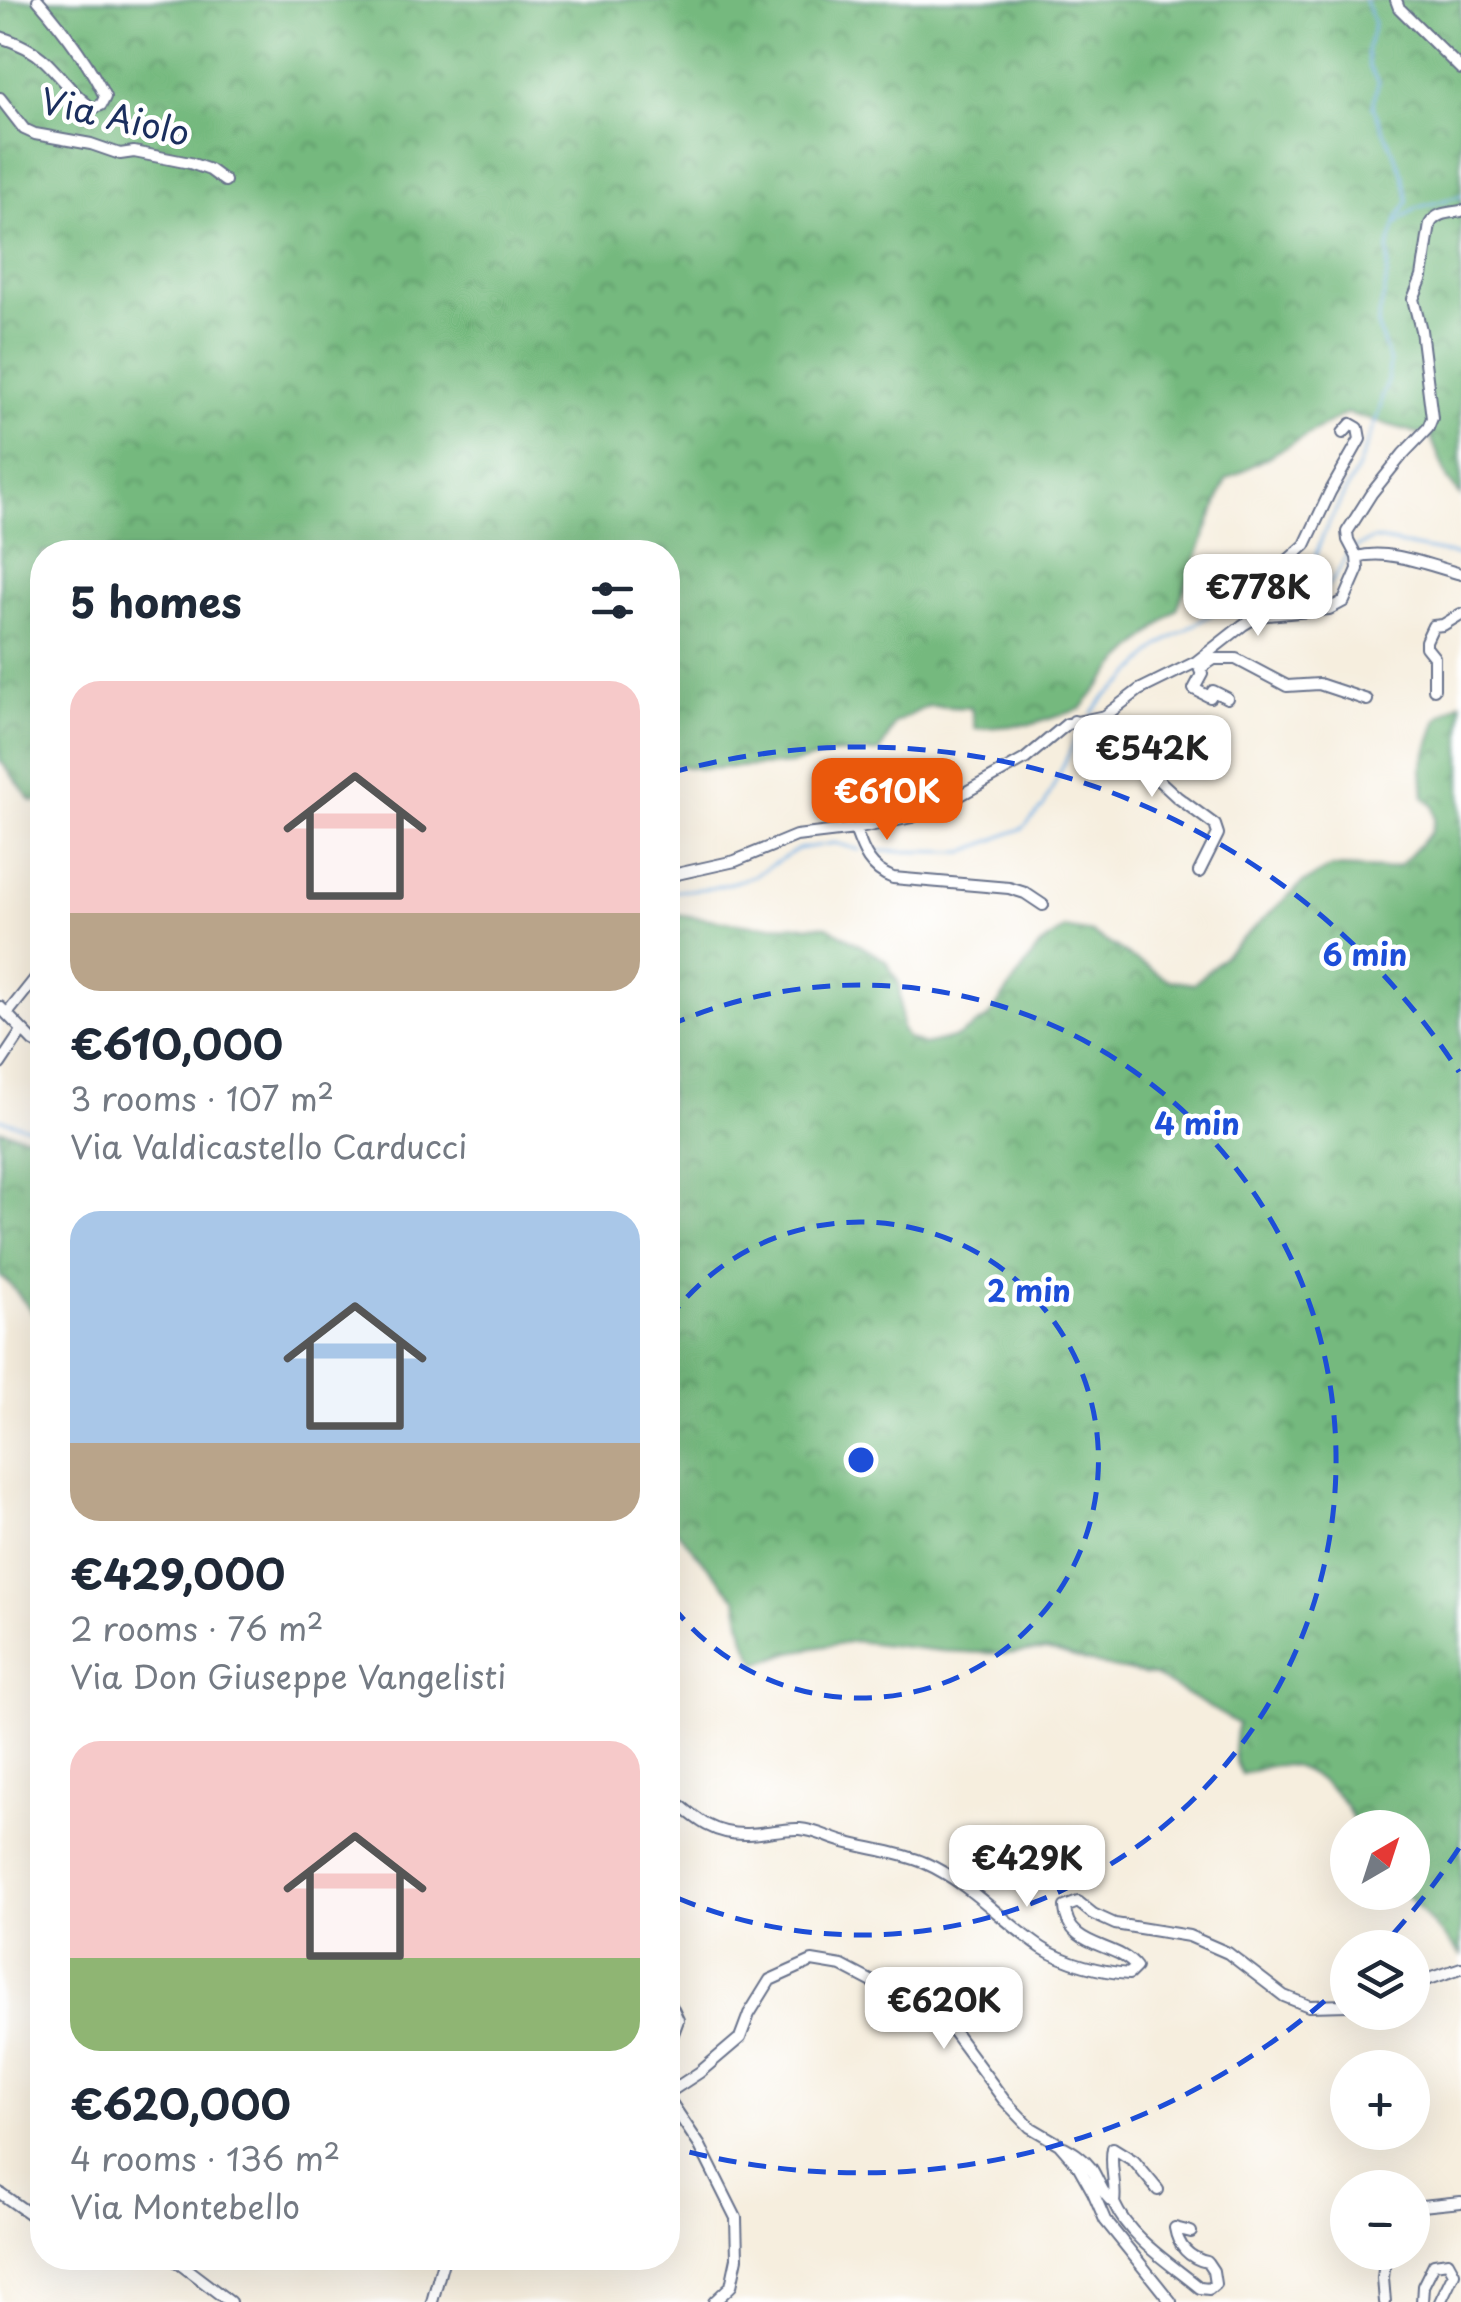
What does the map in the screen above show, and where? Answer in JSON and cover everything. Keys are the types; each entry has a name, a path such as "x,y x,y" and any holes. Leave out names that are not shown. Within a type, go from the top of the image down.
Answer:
{"street":[{"name":"Via Aiolo","path":"0,38 43,58 78,99 92,108 101,105 105,97 100,86 63,28 38,0"},
{"path":"1396,0 1399,8 1461,69"},
{"name":"Via Aiolo","path":"0,98 24,129 35,134 120,154 134,152 190,163 225,181"},
{"path":"1199,665 1242,625 1258,616 1328,609 1344,601 1358,569 1348,532 1365,503 1428,428 1432,418 1421,330 1413,299 1422,277 1430,224 1442,214 1461,210"},
{"path":"1289,610 1278,569 1304,545 1360,439 1358,428 1351,424 1343,433"},
{"path":"1355,552 1461,574"},
{"path":"1434,689 1434,657 1426,641 1433,626 1443,625 1461,614"},
{"path":"680,873 734,862 796,836 912,817 950,801 1025,759 1066,724 1106,716 1139,690 1214,659 1236,659 1287,686 1319,684 1367,700"},
{"path":"1199,665 1202,674 1194,689 1210,697 1213,691 1227,698"},
{"path":"1074,721 1104,746 1152,774 1215,825 1218,834 1199,872"},
{"path":"855,828 868,861 892,878 1010,888 1043,906"},
{"path":"30,983 3,1011 30,1037"},
{"path":"0,1064 22,1031"},
{"path":"680,1806 718,1832 748,1834 804,1829 923,1861 988,1904 1044,1950 1088,1967 1129,1974 1136,1966 1077,1933 1066,1918 1065,1907 1078,1902 1115,1924 1190,1936 1228,1953 1284,1996 1309,2006 1330,2005"},
{"path":"680,2085 740,2038 749,2014 770,1980 812,1961 842,1966 926,2010 952,2031 1004,2100 1030,2126 1079,2155 1091,2168 1108,2200 1114,2203"},
{"path":"1430,1979 1461,1968"},
{"path":"680,2114 736,2218 737,2258 731,2286 714,2302"},
{"path":"1059,2144 1079,2167 1104,2220 1171,2302"},
{"path":"1158,2190 1134,2161 1113,2148 1110,2162 1114,2203 1120,2216 1139,2238 1200,2288 1209,2289 1215,2284 1213,2271 1207,2262 1194,2259 1184,2249 1175,2228 1191,2232"},
{"path":"0,2193 30,2214"},
{"path":"1430,2205 1461,2202"},
{"path":"1422,2302 1423,2286 1434,2264 1448,2262 1454,2272 1440,2302"},
{"path":"188,2270 230,2302"},
{"path":"432,2302 441,2270"},
{"path":"1384,2270 1385,2302"}],"green space":[{"path":"0,0 1461,0 1461,496 1448,480 1431,437 1347,413 1226,480 1177,609 1119,663 1081,709 1033,724 975,729 971,708 928,706 895,723 880,752 833,754 791,764 703,769 680,766 680,540 30,540 30,798 0,760"},
{"path":"1461,702 1461,1955 1420,1910 1430,1910 1430,1810 1348,1810 1314,1776 1289,1765 1242,1774 1234,1756 1238,1724 1155,1676 1046,1650 1006,1654 942,1651 854,1641 791,1652 757,1664 745,1639 737,1599 680,1535 680,915 751,925 827,926 885,960 899,983 902,1030 907,1038 924,1045 957,1037 989,1017 1038,948 1065,928 1092,933 1168,980 1194,984 1301,884 1332,867 1399,866 1431,832 1435,819 1433,806 1424,797 1422,769 1438,718"},
{"path":"0,1130 30,1137 30,1309 0,1276"}],"waterway":[{"path":"1294,592 1313,562 1358,467 1380,409 1390,363 1377,325 1388,249 1398,217 1408,202 1403,174 1373,107 1378,82 1369,67 1367,51 1374,23 1365,0"},
{"path":"1396,224 1416,208 1461,196"},
{"path":"1356,548 1373,539 1461,556"},
{"path":"1290,594 1322,590 1349,551"},
{"path":"1092,713 1160,645 1234,601 1282,594"},
{"path":"868,851 964,852 1023,828 1044,806 1079,732"},
{"path":"680,891 712,888 752,877 798,849 835,843 860,850"},
{"path":"0,1119 30,1128"}]}
